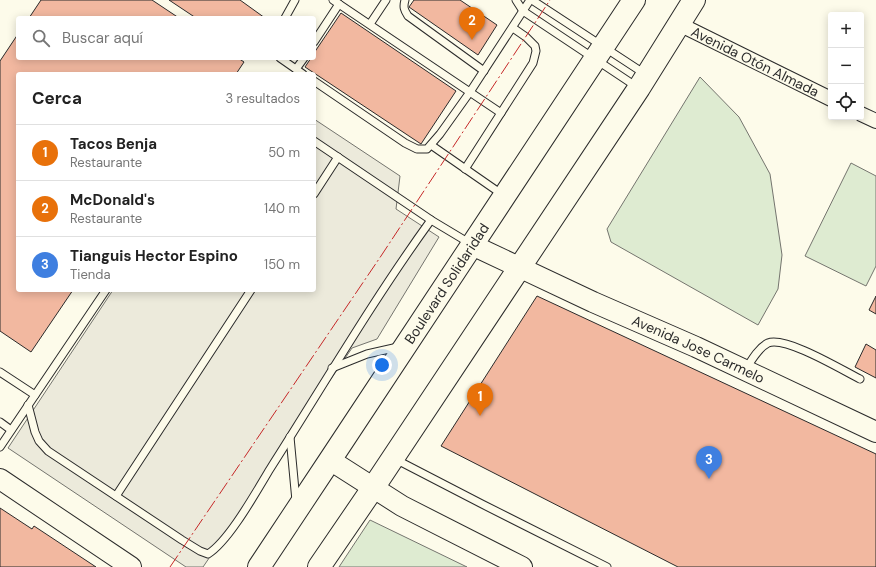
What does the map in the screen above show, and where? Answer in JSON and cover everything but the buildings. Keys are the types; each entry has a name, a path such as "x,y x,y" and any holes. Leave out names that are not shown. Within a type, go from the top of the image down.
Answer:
{"main road":[{"name":"Boulevard Solidaridad","path":"259,567 634,0"},
{"path":"319,567 643,82 694,0"}],"street":[{"name":"Avenida Otón Almada","path":"678,24 828,98"},
{"path":"864,116 876,122"},
{"name":"Avenida Jose Carmelo","path":"472,245 696,347 744,371 876,432"},
{"path":"330,460 402,506 522,567"},
{"path":"0,479 131,567"}],"lane":[{"path":"286,16 295,0"},
{"path":"370,24 386,0"},
{"path":"405,0 403,5 404,11 408,16 484,71"},
{"path":"516,0 524,11 600,53 643,82"},
{"path":"316,82 409,145 422,150 427,149 470,92 531,0 600,53 643,82"},
{"path":"316,38 336,2 501,113"},
{"path":"465,169 533,63 535,57 535,46 526,37 513,28"},
{"path":"283,60 300,72"},
{"path":"296,69 303,60"},
{"path":"316,142 431,220 472,245"},
{"path":"431,145 504,196"},
{"path":"316,191 338,157"},
{"path":"28,405 35,432 39,441 48,451 182,540 208,554 215,550 233,528 332,368 410,249 431,220"},
{"path":"0,447 105,292"},
{"path":"116,496 250,292"},
{"path":"744,371 760,350 766,344 773,342 793,346 860,379"},
{"path":"332,368 367,354 406,346"},
{"path":"0,372 35,395"},
{"path":"0,422 11,430"},
{"path":"290,437 297,511"},
{"path":"392,458 607,567"}],"green space":[{"path":"700,77 739,117 770,174 782,255 778,289 758,325 611,242 607,229"},
{"path":"851,163 876,176 876,266 866,286 805,256"},
{"path":"370,520 467,567 339,567"}],"shaded area":[{"path":"316,120 400,176 396,209 439,237 377,339 352,348 203,567 186,567 8,448 112,292 316,292"}],"power":[{"path":"170,567 381,256 550,0"}],"place":[{"name":"McDonald's","path":"472,40"},
{"name":"Tacos Benja","path":"480,416"},
{"name":"Tianguis Hector Espino","path":"709,479"}]}
